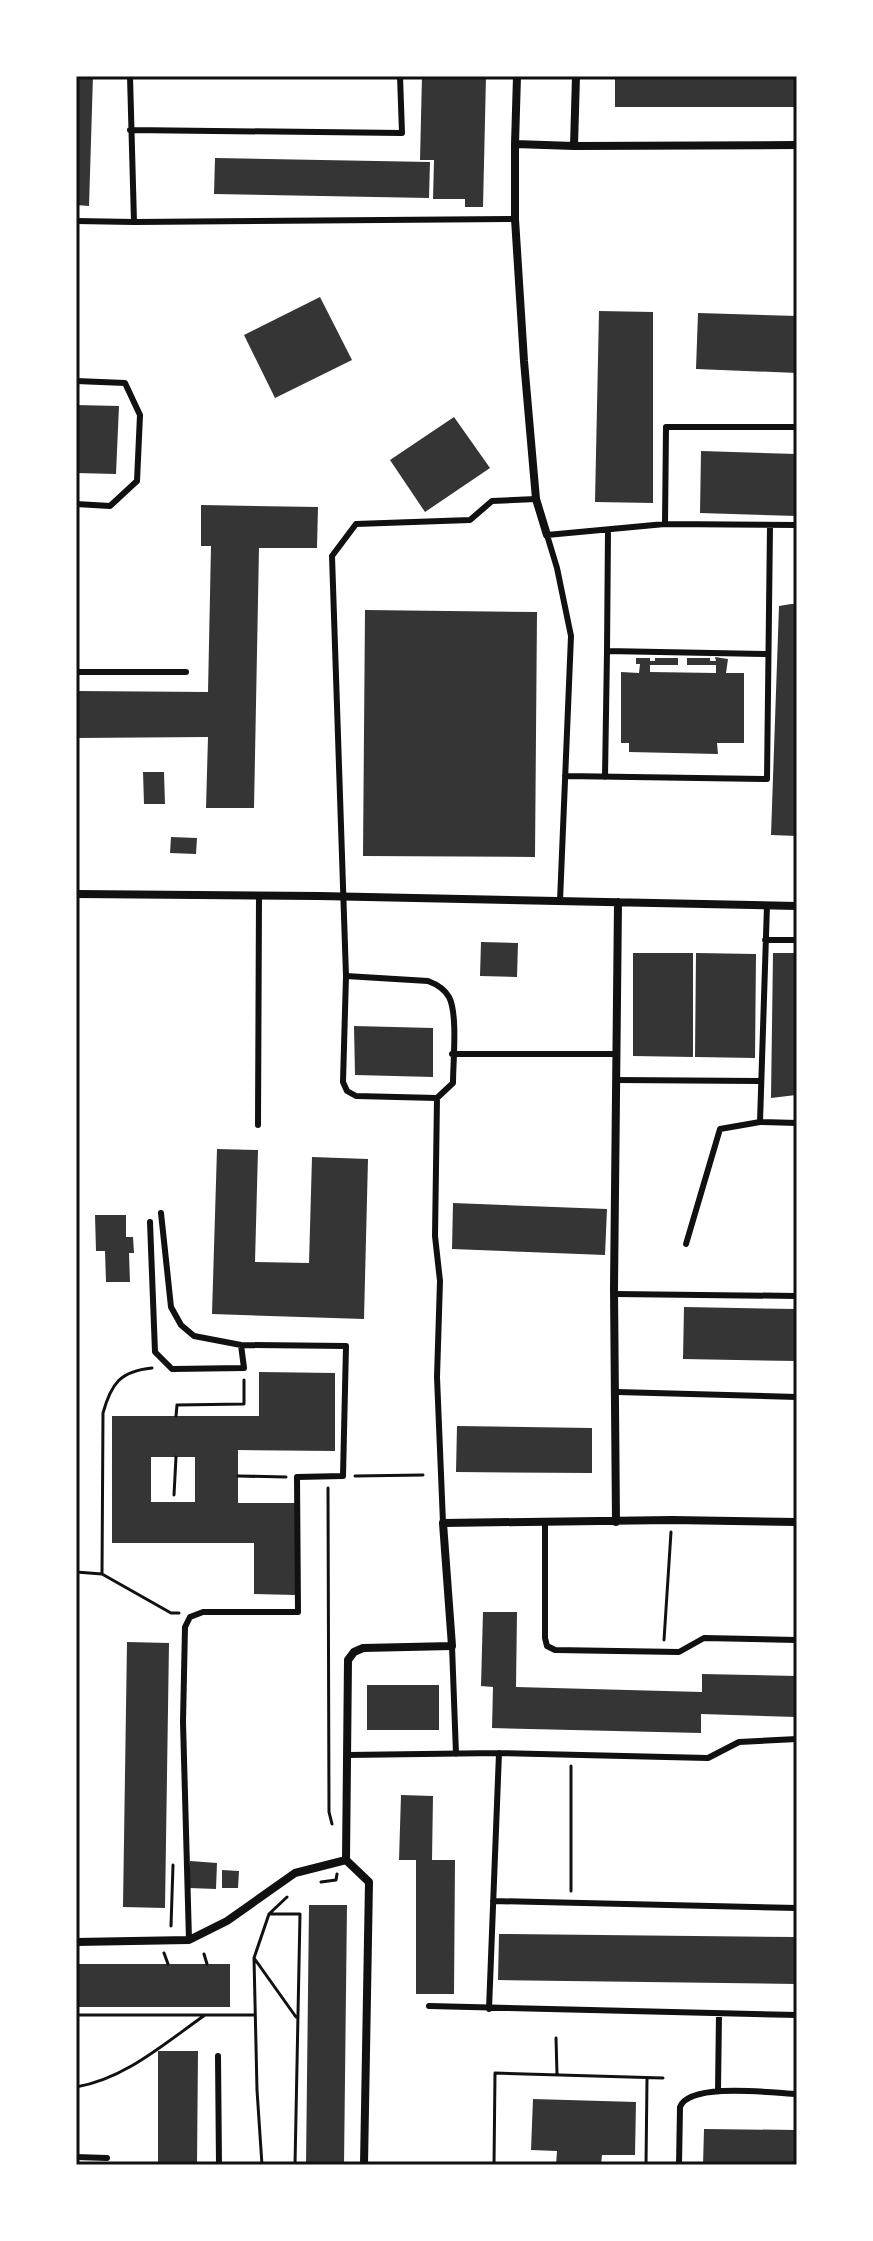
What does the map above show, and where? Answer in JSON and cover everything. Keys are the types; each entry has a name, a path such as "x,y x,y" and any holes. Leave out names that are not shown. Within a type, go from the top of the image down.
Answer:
{"street":[{"path":"517,76 515,219 536,499 547,535"},
{"path":"574,146 576,76"},
{"path":"515,144 797,145"},
{"path":"76,894 797,906"},
{"path":"616,1522 618,902"},
{"path":"344,1861 348,1660 354,1652 363,1648 452,1646 443,1523 797,1522"},
{"path":"76,1942 189,1940 227,1921 295,1873 344,1861"},
{"path":"344,1861 369,1882 364,2165"}],"lane":[{"path":"130,76 134,222"},
{"path":"130,130 402,133 400,76"},
{"path":"76,221 515,219"},
{"path":"76,381 125,383 140,415 137,481 110,506 76,504"},
{"path":"665,524 666,427 797,427"},
{"path":"346,976 428,981 438,985 448,995 452,1007 453,1083 437,1098 356,1096 347,1091 343,1082 346,976 332,556 356,524 470,520 492,501 536,499"},
{"path":"560,901 571,636 547,535 665,524 797,525"},
{"path":"565,776 767,779 770,526"},
{"path":"605,777 608,530"},
{"path":"607,651 768,654"},
{"path":"76,672 186,672"},
{"path":"258,1125 259,896"},
{"path":"760,1122 767,905"},
{"path":"765,940 797,940"},
{"path":"452,1054 617,1054"},
{"path":"616,1080 760,1081"},
{"path":"437,1098 435,1236 440,1281 437,1377 443,1523"},
{"path":"686,1244 720,1129 760,1122 797,1123"},
{"path":"161,1213 171,1307 181,1325 194,1336 241,1345 346,1346 343,1476 297,1477 298,1612 203,1612 190,1617 185,1627 183,1722 189,1940"},
{"path":"150,1222 155,1352 172,1369 244,1368 241,1345"},
{"path":"615,1294 797,1296"},
{"path":"617,1392 797,1397"},
{"path":"545,1521 545,1638 547,1646 555,1650 679,1652 704,1638 797,1640"},
{"path":"452,1646 456,1754"},
{"path":"347,1755 499,1753 708,1758 739,1742 797,1739"},
{"path":"489,2009 499,1753"},
{"path":"493,1901 797,1908"},
{"path":"429,2006 797,2015"},
{"path":"718,2091 719,2014"},
{"path":"218,2056 219,2165"},
{"path":"679,2165 682,2102 688,2097 718,2091 797,2094"},
{"path":"76,2157 107,2158"}],"path":[{"path":"102,1574 103,1413 110,1389 124,1375 149,1368 172,1369"},
{"path":"176,1416 177,1405 244,1404 244,1368"},
{"path":"174,1495 176,1457"},
{"path":"343,1476 423,1475"},
{"path":"238,1476 297,1477"},
{"path":"328,1477 329,1796 332,1824"},
{"path":"663,1652 672,1520"},
{"path":"76,1572 102,1574 171,1613 203,1612"},
{"path":"571,1755 571,1903"},
{"path":"171,1941 173,1858"},
{"path":"312,1883 336,1880 344,1861"},
{"path":"166,1871 173,1872"},
{"path":"262,2165 254,1958 269,1914 290,1894"},
{"path":"269,1914 300,1914 295,2165"},
{"path":"164,1953 168,1964"},
{"path":"204,1954 207,1964"},
{"path":"254,1958 298,2019"},
{"path":"76,2015 255,2015"},
{"path":"76,2087 98,2083 131,2067 205,2015"},
{"path":"556,2038 557,2076"},
{"path":"494,2165 495,2073 663,2078"},
{"path":"646,2165 647,2079"}],"building":[{"path":"76,76 93,76 89,206 76,205"},
{"path":"422,76 486,76 483,207 465,207 465,199 433,199 434,160 420,160"},
{"path":"615,76 797,76 797,107 615,107"},
{"path":"215,158 430,162 429,198 214,194"},
{"path":"320,297 352,360 275,398 244,335"},
{"path":"599,311 653,312 653,503 595,502"},
{"path":"698,313 797,316 797,373 696,369"},
{"path":"76,405 119,406 116,474 76,473"},
{"path":"454,417 490,468 425,512 390,460"},
{"path":"701,451 797,454 797,516 700,513"},
{"path":"201,505 318,507 317,548 259,548 254,808 206,808 208,737 76,738 76,691 208,692 211,546 201,546"},
{"path":"797,604 797,836 771,835 779,606"},
{"path":"365,610 537,612 535,857 363,856"},
{"path":"715,657 728,659 726,673 744,673 744,743 717,743 718,754 629,752 629,743 621,743 621,672 639,673 640,664 636,664 636,658 655,661 655,658 678,658 678,665 650,665 650,672 716,673 716,665 687,665 687,658 716,661"},
{"path":"143,772 164,772 165,804 144,804"},
{"path":"171,837 197,838 196,854 170,853"},
{"path":"481,942 518,943 517,977 480,976"},
{"path":"633,953 693,953 693,1057 633,1056"},
{"path":"696,953 756,954 755,1058 695,1057"},
{"path":"773,953 797,953 796,1095 771,1098"},
{"path":"354,1026 433,1028 433,1077 355,1075"},
{"path":"217,1149 258,1150 255,1262 309,1263 312,1157 368,1159 364,1319 212,1314"},
{"path":"453,1203 607,1209 605,1255 452,1249"},
{"path":"95,1215 126,1215 126,1237 133,1237 134,1253 129,1253 130,1282 106,1282 105,1251 96,1251"},
{"path":"684,1307 797,1309 797,1361 683,1359"},
{"path":"259,1372 335,1373 335,1451 238,1450 238,1503 295,1503 295,1595 254,1594 254,1543 112,1543 112,1416 259,1416","holes":["151,1457 195,1457 195,1502 151,1502"]},
{"path":"457,1426 592,1428 592,1473 456,1472"},
{"path":"483,1612 517,1612 516,1687 702,1692 702,1674 797,1676 797,1717 701,1714 701,1733 492,1728 493,1687 481,1686"},
{"path":"127,1642 169,1643 165,1908 123,1907"},
{"path":"367,1685 439,1685 439,1730 367,1730"},
{"path":"401,1795 433,1796 432,1860 455,1860 454,1994 416,1994 416,1860 399,1860"},
{"path":"190,1861 217,1863 216,1889 189,1888"},
{"path":"222,1870 239,1871 238,1888 222,1888"},
{"path":"309,1905 347,1905 344,2165 306,2165"},
{"path":"499,1934 797,1937 797,1984 498,1980"},
{"path":"76,1964 230,1964 230,2007 76,2007"},
{"path":"158,2051 198,2051 197,2165 158,2165"},
{"path":"533,2099 636,2102 635,2155 602,2155 601,2165 556,2165 557,2151 531,2150"},
{"path":"704,2129 797,2130 797,2165 703,2165"}]}
